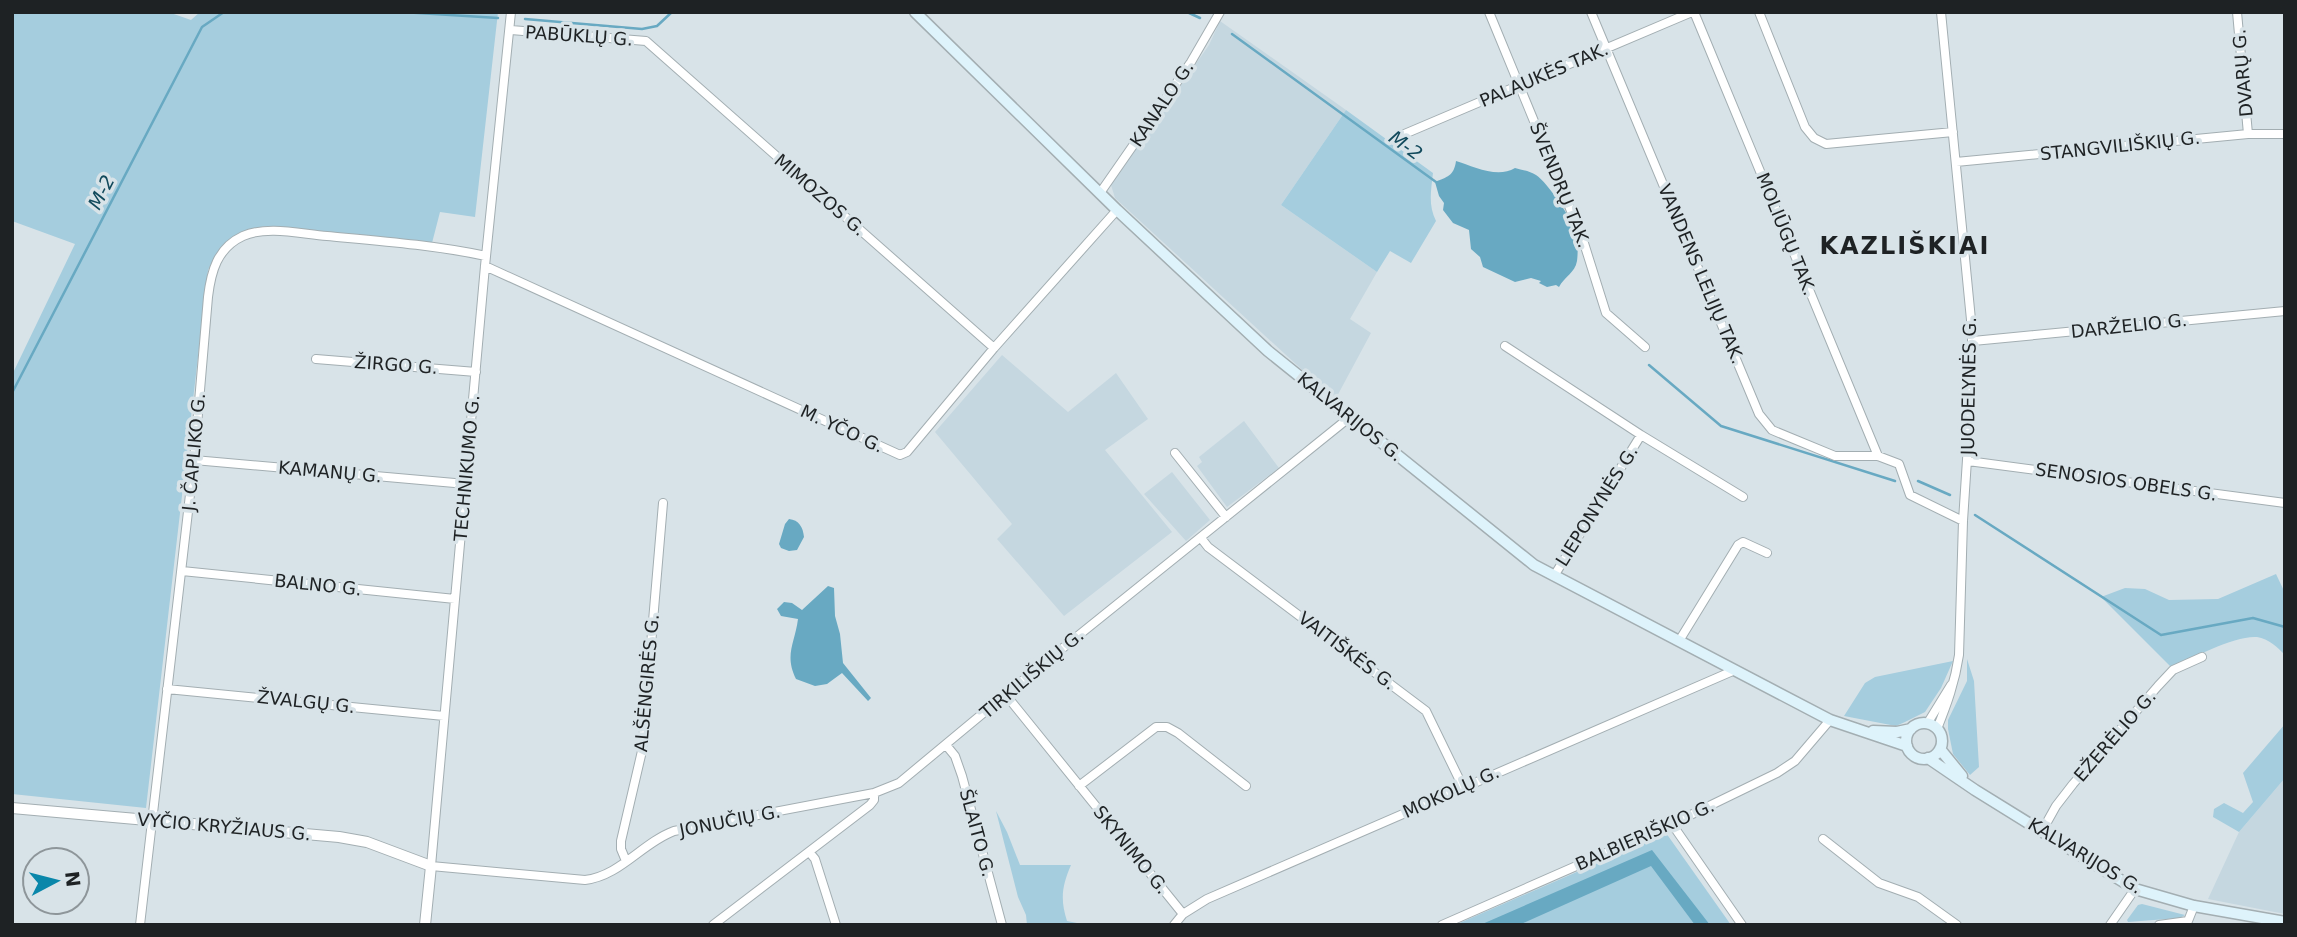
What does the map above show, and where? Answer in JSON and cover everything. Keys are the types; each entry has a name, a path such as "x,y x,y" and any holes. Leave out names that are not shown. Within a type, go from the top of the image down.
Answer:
{"main road":[{"name":"KALVARIJOS G.","path":"915,12 1117,210 1268,351 1534,565 1830,720 1907,746"},
{"path":"1921,724 1932,726 1941,738 1940,748 1928,758 1913,755 1906,740 1911,729 1921,724"},
{"name":"KALVARIJOS G.","path":"1853,729 1897,732 1911,729"},
{"name":"KALVARIJOS G.","path":"1940,748 1975,790"},
{"name":"KALVARIJOS G.","path":"1928,758 2135,889 2194,906 2285,922"}],"street":[{"name":"TECHNIKUMO G.","path":"425,925 511,12"},
{"name":"KANALO G.","path":"1100,193 1191,62 1220,12"},
{"name":"ŠVENDRŲ TAK.","path":"1489,12 1583,240 1606,313 1645,347"},
{"name":"VANDENS LELIJŲ TAK.","path":"1591,12 1759,414 1772,430 1835,456 1878,456"},
{"name":"PALAUKĖS TAK.","path":"1395,138 1693,12"},
{"name":"MOLIŪGŲ TAK.","path":"1693,12 1878,456"},
{"path":"1759,12 1805,127 1815,138 1826,144 1953,132"},
{"name":"JUODELYNĖS G.","path":"1932,726 1950,699 1956,676 1973,341 1941,12"},
{"name":"DVARŲ G.","path":"2237,12 2248,134"},
{"name":"PABŪKLŲ G.","path":"511,30 646,41"},
{"name":"MIMOZOS G.","path":"646,41 994,348"},
{"name":"STANGVILIŠKIŲ G.","path":"1956,162 2248,134 2285,134"},
{"name":"M. YČO G.","path":"485,266 894,454 907,452 994,348 1117,210"},
{"name":"J. ČAPLIKO G.","path":"140,925 194,460 211,273 217,260 232,242 242,236 266,231 384,241 486,256"},
{"name":"DARŽELIO G.","path":"1973,341 2285,311"},
{"name":"LIEPONYNĖS G.","path":"1505,346 1641,435 1744,497"},
{"name":"ŽIRGO G.","path":"316,359 476,372"},
{"name":"TIRKILIŠKIŲ G.","path":"713,925 870,806 874,793 899,783 1350,417"},
{"name":"LIEPONYNĖS G.","path":"1554,576 1641,435"},
{"path":"1175,453 1226,517"},
{"path":"1878,456 1899,464 1910,495 1963,521"},
{"name":"KAMANŲ G.","path":"194,460 466,484"},
{"name":"SENOSIOS OBELS G.","path":"1968,461 2285,503"},
{"name":"ALŠĖNGIRĖS G.","path":"626,861 621,841 642,751 663,503"},
{"name":"VAITIŠKĖS G.","path":"1201,538 1208,547 1426,711 1463,787"},
{"path":"1679,641 1738,545 1743,542 1767,554"},
{"name":"BALNO G.","path":"181,571 455,599"},
{"name":"EŽERĖLIO G.","path":"2042,831 2073,784 2158,686 2173,670 2203,657"},
{"name":"MOKOLŲ G.","path":"1174,925 1184,914 1208,900 1735,670"},
{"name":"ŽVALGŲ G.","path":"167,689 444,716"},
{"name":"SKYNIMO G.","path":"1006,695 1184,914"},
{"name":"BALBIERIŠKIO G.","path":"1442,925 1672,824 1777,773 1795,761 1830,720"},
{"path":"1079,786 1156,727 1167,727 1178,733 1246,786"},
{"name":"ŠLAITO G.","path":"946,745 955,756 962,776 1002,925"},
{"name":"JONUČIŲ G.","path":"431,866 585,880 604,876 661,836 674,831 874,793"},
{"name":"VYČIO KRYŽIAUS G.","path":"12,808 339,837 367,842 431,866"},
{"path":"1672,824 1742,925"},
{"path":"1823,839 1879,883 1918,897 1957,925"},
{"path":"810,853 815,859 836,925"},
{"path":"2115,923 2135,889"},
{"path":"2159,925 2188,920 2194,906"}],"shaded area":[{"path":"12,12 168,12 191,20 200,12 498,12 475,217 440,212 432,243 268,226 257,228 239,234 225,244 208,270 146,808 12,794 12,375 75,244 12,221"},
{"path":"1220,21 1346,110 1281,205 1377,272 1350,319 1371,333 1335,400 1115,198 1111,185 1209,45"},
{"path":"1346,110 1433,173 1431,204 1436,221 1411,263 1390,251 1377,272 1281,205"},
{"path":"1456,161 1493,172 1515,168 1536,175 1547,185 1570,219 1577,239 1576,265 1559,287 1547,287 1539,283 1541,281 1531,278 1515,282 1483,267 1480,257 1471,249 1469,230 1453,223 1443,210 1444,203 1435,182 1452,173"},
{"path":"1002,355 1068,412 1116,373 1148,419 1105,450 1172,532 1064,616 997,539 1012,524 935,432"},
{"path":"1244,421 1279,468 1227,507 1197,466 1202,462 1199,457"},
{"path":"1172,472 1210,520 1186,541 1144,494"},
{"path":"789,519 798,522 803,530 804,537 797,550 789,551 781,548 779,544"},
{"path":"2276,574 2285,593 2285,655 2265,640 2248,637 2214,648 2172,668 2101,597 2125,588 2145,589 2169,600 2218,599"},
{"path":"828,586 834,588 835,616 843,663 871,698 868,701 842,673 827,684 815,686 796,679 793,671 791,649 798,619 781,616 777,609 784,602 792,603 802,610"},
{"path":"1967,659 1974,681 1979,767 1970,775 1953,754 1948,729 1948,720 1967,681"},
{"path":"1953,661 1941,688 1925,712 1896,726 1844,716 1865,683 1875,677"},
{"path":"2285,724 2285,778 2239,832 2213,817 2214,809 2224,803 2243,813 2253,802 2243,773"},
{"path":"2285,778 2285,914 2208,899 2239,832"},
{"path":"996,811 1020,865 1071,865 1063,893 1067,921 1087,925 1027,925"},
{"path":"1666,833 1731,925 1455,925"},
{"path":"1652,850 1710,925 1695,925 1651,866 1519,925 1480,925"},
{"path":"2138,905 2185,915 2180,918 2128,922"}],"waterway":[{"name":"M-2","path":"12,393 202,27 224,12"},
{"name":"M-2","path":"402,12 498,18"},
{"name":"M-2","path":"525,19 642,29 657,26 672,12"},
{"name":"M-2","path":"1187,12 1200,18"},
{"name":"M-2","path":"1232,34 1436,182"},
{"path":"1649,365 1721,426 1895,481"},
{"path":"1918,481 1950,495"},
{"path":"1975,515 2161,635 2253,618 2285,627"}],"district":[{"name":"KAZLIŠKIAI","path":"1905,246"}]}
